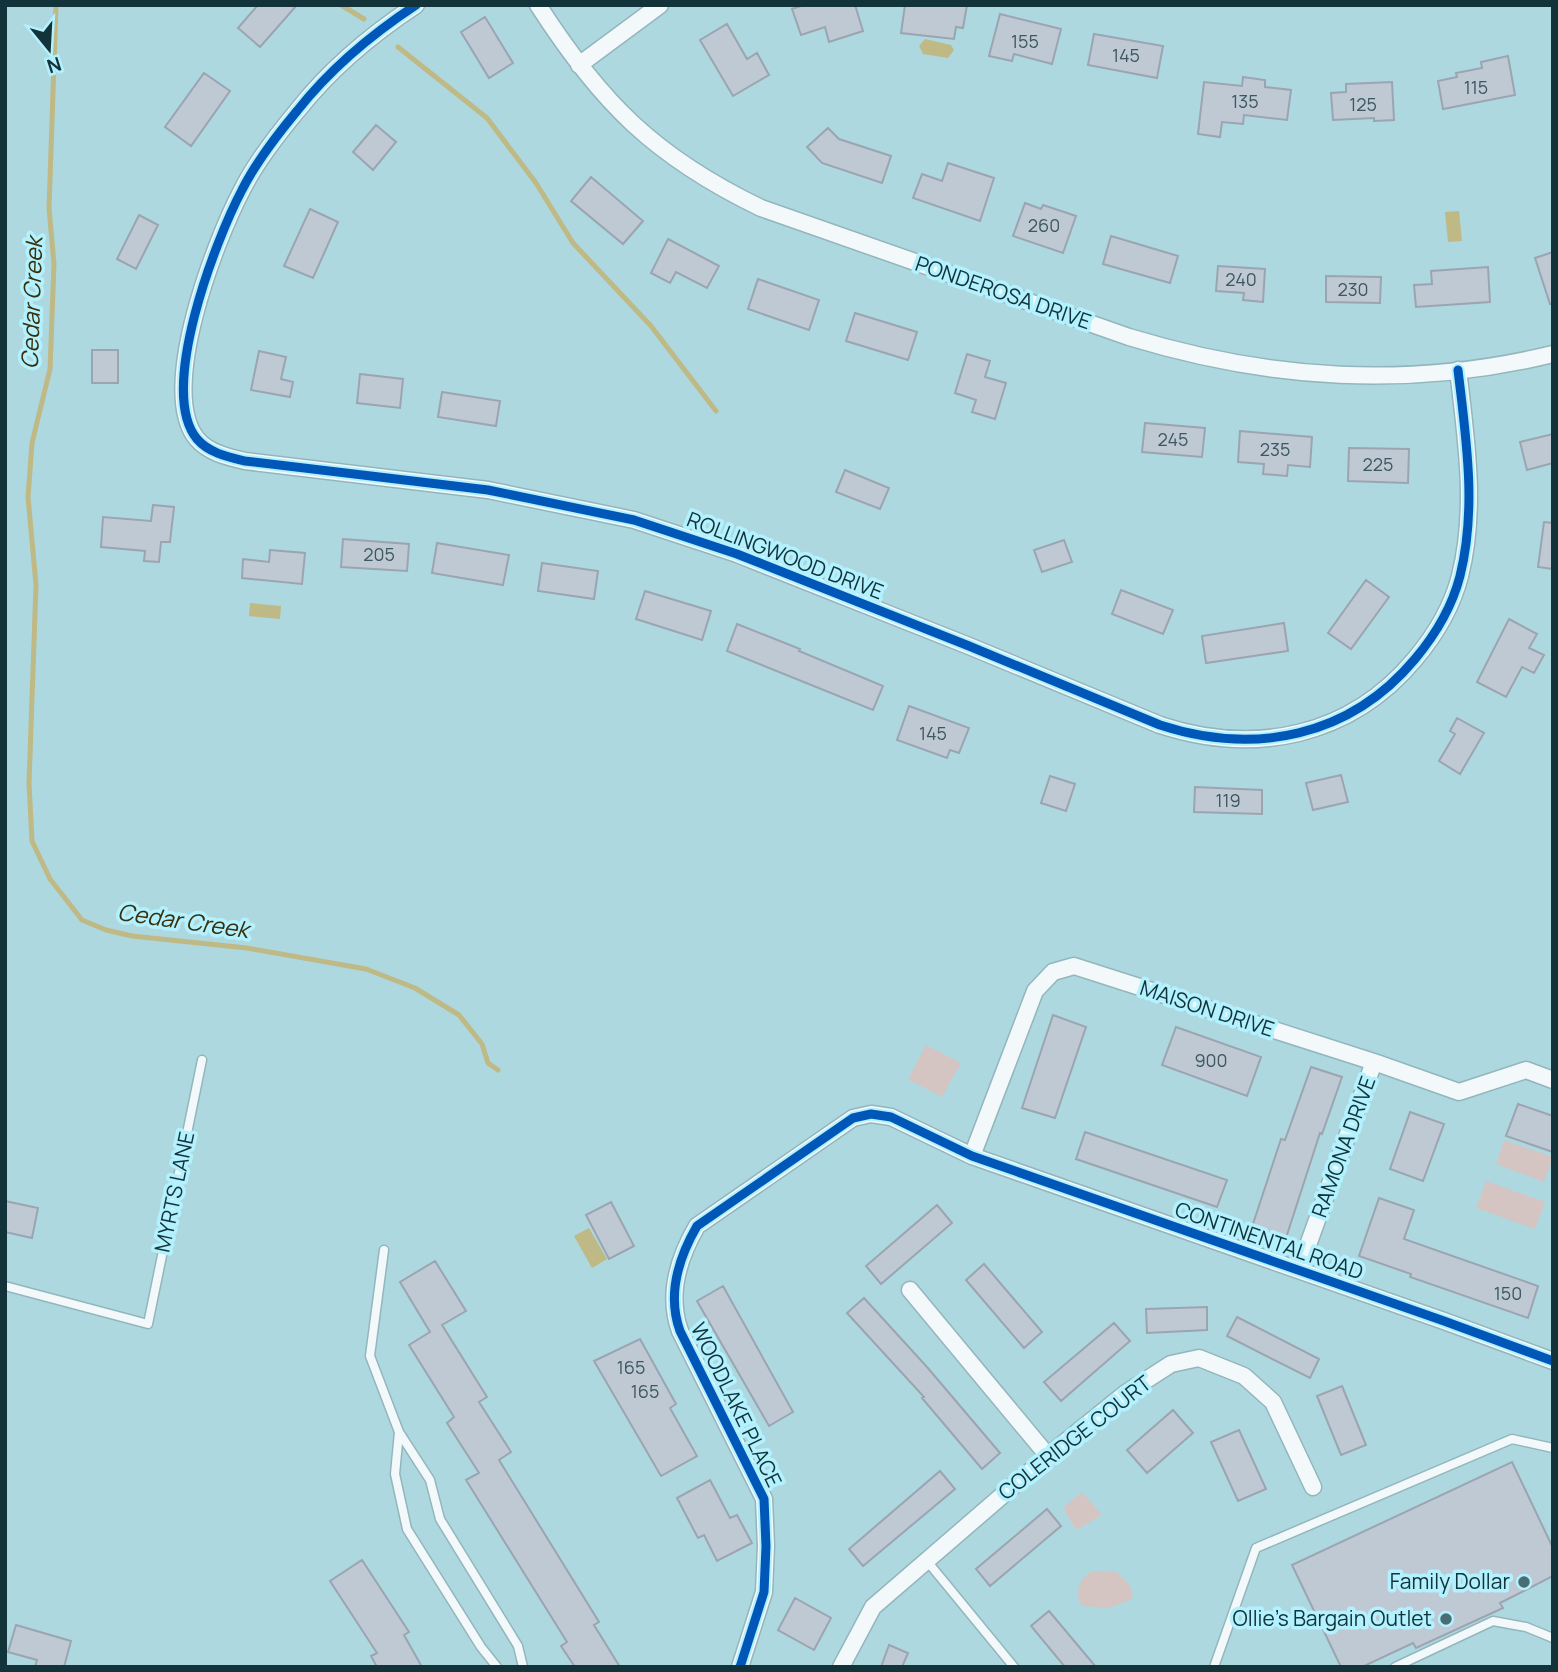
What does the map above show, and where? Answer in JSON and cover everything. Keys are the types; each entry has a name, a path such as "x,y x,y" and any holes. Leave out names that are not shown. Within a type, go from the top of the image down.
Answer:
{"street":[{"name":"ROLLINGWOOD DRIVE","path":"416,5 337,67 298,110 243,188 224,228 192,322 182,395 184,412 190,427 197,439 211,450 245,461 488,490 634,520 737,554 1183,733 1212,738 1270,738 1320,727 1348,715 1378,696 1431,640 1447,612 1460,577 1469,502 1468,458 1458,370"},
{"name":"PONDEROSA DRIVE","path":"538,5 604,96 651,141 721,189 761,208 1103,328 1174,351 1263,369 1370,376 1458,370 1531,360 1553,354"},
{"path":"579,65 660,5"},
{"name":"MAISON DRIVE","path":"972,1156 1035,991 1053,972 1073,966 1374,1062 1459,1092 1526,1070 1553,1080"},
{"name":"RAMONA DRIVE","path":"1299,1270 1374,1062"},
{"name":"WOODLAKE PLACE","path":"740,1667 764,1591 764,1499 674,1315 674,1288 685,1246 697,1226 853,1118 871,1114 891,1117 972,1156"},
{"name":"CONTINENTAL ROAD","path":"972,1156 1553,1361"},
{"path":"910,1290 1048,1456"},
{"name":"COLERIDGE COURT","path":"841,1667 873,1607 1048,1456 1126,1393 1171,1364 1199,1358 1244,1376 1273,1402 1313,1487"}],"lane":[{"name":"MYRTS LANE","path":"5,1286 148,1324 202,1060"},
{"path":"384,1250 370,1356 399,1432 430,1480 440,1519 518,1646 523,1667"},
{"path":"399,1432 395,1474 407,1529 481,1647 497,1667"},
{"path":"1214,1667 1256,1548 1512,1439 1553,1448"},
{"path":"927,1560 1014,1667"},
{"path":"1395,1667 1493,1621 1526,1627 1553,1638"}],"shaded area":[{"path":"925,39 951,45 954,50 948,58 923,54 919,46"},
{"path":"1459,211 1462,241 1448,242 1445,212"},
{"path":"250,603 281,606 280,619 249,616"},
{"path":"926,1045 961,1063 942,1097 908,1079"},
{"path":"1504,1140 1553,1157 1544,1182 1496,1164"},
{"path":"1486,1181 1545,1202 1535,1229 1476,1208"},
{"path":"589,1228 607,1259 592,1268 574,1236"},
{"path":"1082,1492 1102,1515 1076,1530 1063,1508"},
{"path":"1092,1571 1116,1572 1131,1587 1132,1599 1109,1608 1082,1606 1078,1596 1079,1587"}],"building":[{"path":"258,5 297,5 260,47 238,28"},
{"path":"804,5 855,5 863,31 829,42 825,27 801,35 792,9"},
{"path":"905,5 967,5 963,28 956,27 954,39 901,33"},
{"path":"1000,14 1061,29 1052,64 1014,54 1012,61 989,56"},
{"path":"485,17 513,63 489,78 461,32"},
{"path":"727,24 747,59 757,53 769,75 733,96 700,40"},
{"path":"1094,34 1163,46 1157,78 1088,65"},
{"path":"1508,56 1515,95 1443,109 1438,81 1457,77 1456,73 1482,68 1481,62"},
{"path":"204,73 230,91 191,146 165,127"},
{"path":"1243,77 1265,80 1265,87 1291,90 1287,120 1244,115 1243,124 1222,122 1220,137 1198,134 1204,82 1242,86"},
{"path":"1392,82 1394,120 1333,120 1331,93 1346,92 1346,84"},
{"path":"376,125 396,142 373,170 353,152"},
{"path":"828,128 839,139 891,156 882,183 822,163 807,147"},
{"path":"948,163 994,178 980,221 913,198 922,174 942,181"},
{"path":"591,177 643,221 623,244 571,201"},
{"path":"1025,203 1041,209 1043,205 1076,216 1063,253 1013,236"},
{"path":"310,209 338,222 313,278 284,266"},
{"path":"139,215 158,225 136,269 117,259"},
{"path":"1111,236 1178,256 1170,283 1103,264"},
{"path":"668,239 719,266 707,288 676,272 670,283 651,273"},
{"path":"1553,252 1553,304 1550,304 1535,258"},
{"path":"1218,266 1265,269 1263,302 1243,300 1244,293 1216,291"},
{"path":"1488,267 1490,302 1416,307 1414,285 1432,284 1431,271"},
{"path":"1326,276 1381,277 1380,303 1326,302"},
{"path":"758,279 819,300 809,330 748,309"},
{"path":"855,313 917,332 908,360 846,341"},
{"path":"92,350 118,350 118,383 92,383"},
{"path":"259,351 286,357 281,379 293,382 290,397 251,390"},
{"path":"967,354 990,361 985,377 1006,383 995,419 972,412 976,400 955,393"},
{"path":"360,374 403,379 400,408 357,403"},
{"path":"442,392 500,401 496,426 438,417"},
{"path":"1145,423 1205,428 1202,457 1142,452"},
{"path":"1240,431 1312,437 1310,467 1288,465 1287,476 1263,474 1264,464 1238,462"},
{"path":"1553,434 1553,463 1527,470 1520,442"},
{"path":"1349,448 1409,449 1408,483 1348,481"},
{"path":"845,470 889,488 880,509 836,492"},
{"path":"153,505 174,507 170,542 161,542 159,562 144,561 145,551 101,547 103,517 151,521"},
{"path":"1544,522 1553,523 1553,569 1538,567"},
{"path":"343,539 409,544 407,571 341,567"},
{"path":"1064,540 1072,562 1042,572 1034,550"},
{"path":"437,543 509,555 503,585 432,573"},
{"path":"270,550 305,553 302,584 242,578 243,559 269,562"},
{"path":"542,563 598,571 594,599 538,591"},
{"path":"1366,580 1389,597 1351,649 1328,633"},
{"path":"1121,590 1173,610 1163,634 1112,614"},
{"path":"645,591 711,611 702,640 636,619"},
{"path":"1509,619 1537,634 1529,648 1544,655 1534,673 1522,667 1506,697 1477,682"},
{"path":"1284,623 1288,651 1206,663 1202,636"},
{"path":"737,624 883,686 873,710 727,651"},
{"path":"909,706 969,728 959,753 950,750 947,758 897,740"},
{"path":"1457,718 1484,733 1460,774 1439,761 1455,734 1450,731"},
{"path":"1341,775 1348,802 1313,810 1306,783"},
{"path":"1050,776 1075,784 1066,811 1041,803"},
{"path":"1195,787 1262,790 1262,814 1194,812"},
{"path":"1053,1015 1086,1027 1055,1118 1022,1108"},
{"path":"1176,1027 1261,1057 1247,1096 1162,1065"},
{"path":"1311,1067 1342,1077 1322,1134 1320,1133 1285,1241 1251,1230 1281,1139 1285,1140"},
{"path":"1518,1104 1553,1116 1553,1152 1506,1136"},
{"path":"1410,1112 1444,1124 1423,1181 1390,1169"},
{"path":"1085,1132 1227,1180 1217,1207 1076,1159"},
{"path":"1379,1198 1414,1210 1404,1239 1538,1286 1528,1318 1410,1277 1411,1274 1359,1256"},
{"path":"5,1201 38,1208 32,1238 5,1232"},
{"path":"611,1202 634,1246 609,1259 586,1215"},
{"path":"937,1205 952,1223 881,1284 866,1266"},
{"path":"435,1261 466,1311 442,1325 487,1397 479,1402 511,1452 499,1460 599,1622 594,1625 620,1667 575,1667 561,1646 567,1642 466,1480 479,1473 447,1423 454,1417 409,1345 430,1332 400,1282"},
{"path":"984,1264 1042,1332 1024,1348 966,1280"},
{"path":"723,1286 793,1412 769,1426 697,1301"},
{"path":"864,1298 1000,1453 982,1469 922,1398 924,1397 847,1313"},
{"path":"1207,1307 1207,1330 1147,1333 1146,1309"},
{"path":"1237,1317 1319,1359 1310,1378 1227,1336"},
{"path":"1114,1323 1130,1341 1061,1401 1044,1382"},
{"path":"640,1339 676,1404 670,1408 697,1456 661,1476 594,1361"},
{"path":"1342,1386 1366,1445 1341,1455 1317,1396"},
{"path":"1173,1410 1193,1433 1147,1473 1127,1450"},
{"path":"1239,1430 1266,1489 1238,1501 1211,1442"},
{"path":"1512,1462 1553,1548 1553,1576 1500,1603 1503,1608 1416,1648 1413,1643 1362,1667 1341,1667 1292,1565"},
{"path":"940,1471 955,1489 863,1566 849,1549"},
{"path":"710,1480 730,1518 737,1515 752,1543 717,1561 704,1535 698,1538 677,1498"},
{"path":"1047,1509 1061,1526 990,1586 976,1569"},
{"path":"362,1560 409,1632 404,1635 422,1667 377,1667 371,1656 377,1653 330,1581"},
{"path":"795,1598 831,1618 814,1650 778,1630"},
{"path":"1049,1611 1096,1667 1065,1667 1031,1626"},
{"path":"16,1625 71,1641 64,1667 35,1667 37,1660 8,1652"},
{"path":"889,1645 908,1653 902,1667 881,1667"}],"waterway":[{"name":"Cedar Creek","path":"56,5 49,208 54,264 50,369 32,443 28,497 36,585 29,783 32,841 50,879 82,920 106,930 132,936 247,948 366,969 415,988 459,1015 482,1044 488,1063 498,1070"},
{"path":"341,5 364,19"},
{"path":"398,47 487,118 536,183 573,243 651,326 716,411"}],"cycle path":[{"path":"416,5 352,53 323,81 260,159 231,213 218,243 195,315 187,352 184,387 186,417 197,439 213,451 245,461 488,490 634,520 737,554 1160,725 1231,739 1265,738 1299,733 1331,722 1361,707 1389,686 1415,659 1442,620 1453,599 1460,576 1468,525 1468,473 1458,370"},
{"path":"740,1667 764,1592 764,1499 680,1331 675,1304 677,1277 685,1250 697,1226 853,1118 871,1114 891,1117 972,1156 1553,1361"}],"place":[{"name":"Family Dollar","path":"1524,1582"},
{"name":"Ollie's Bargain Outlet","path":"1446,1619"}]}
